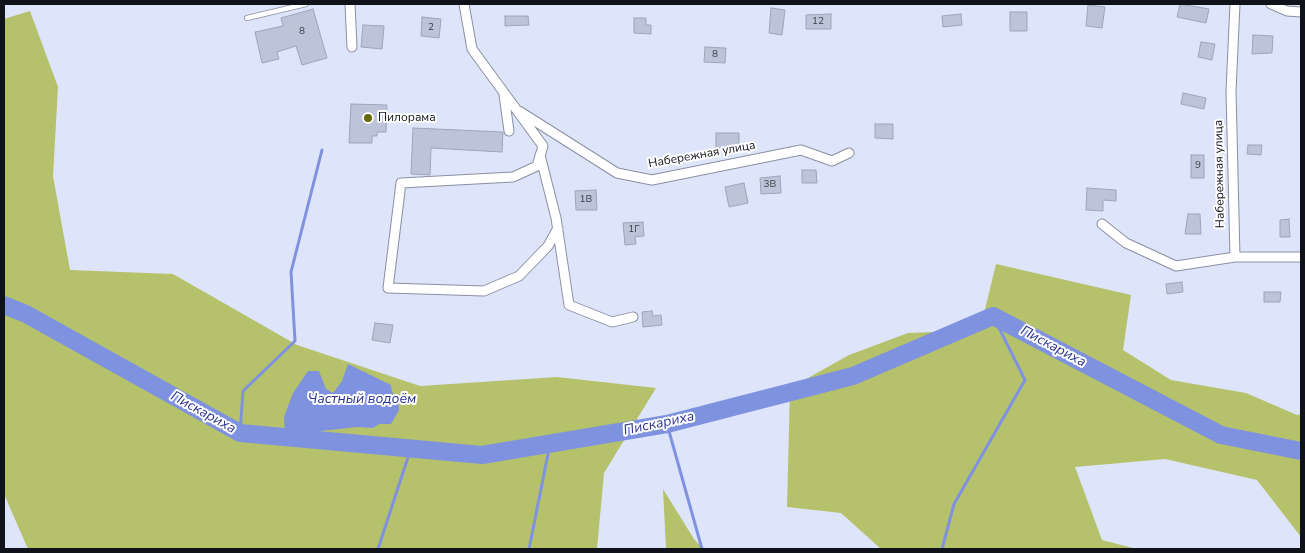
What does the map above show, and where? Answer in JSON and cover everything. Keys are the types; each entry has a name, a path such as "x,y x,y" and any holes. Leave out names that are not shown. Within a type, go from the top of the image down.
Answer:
{"street":[{"path":"350,4 352,47"},
{"path":"464,4 472,49 543,146 537,166 512,178 401,183 388,288 484,291 519,276 548,246 558,228"},
{"name":"Набережная улица","path":"1235,4 1231,91 1235,257"},
{"path":"1271,4 1287,10 1301,12"},
{"path":"503,92 509,131"},
{"name":"Набережная улица","path":"515,109 616,173 652,180 801,150 832,161 848,153"},
{"path":"540,155 558,228 569,304 612,322 632,317"},
{"path":"1102,224 1126,243 1176,266 1235,257 1301,257"}],"lane":[{"path":"247,18 306,4"}],"green space":[{"path":"30,11 58,87 53,176 70,270 173,274 297,345 420,386 557,377 656,388 604,473 597,549 28,549 4,494 4,19"},
{"path":"996,264 1131,295 1123,350 1171,380 1246,393 1297,415 1301,414 1301,537 1257,480 1165,459 1075,467 1102,540 1137,549 881,549 841,513 787,507 790,388 849,355 908,333 980,330"},
{"path":"663,489 694,539 703,549 666,549"}],"water":[{"name":"Частный водоём","path":"348,364 391,385 392,392 398,398 399,410 391,424 379,424 373,428 357,427 312,432 285,432 284,417 293,393 308,371 319,371 326,389 333,393 342,381"}],"building":[{"path":"1180,4 1209,9 1206,23 1177,17"},
{"path":"1088,5 1105,7 1102,28 1086,26"},
{"path":"771,8 785,10 782,35 769,33"},
{"path":"313,9 327,58 302,65 296,46 277,52 279,59 262,63 255,32 283,26 281,18"},
{"path":"1010,12 1027,12 1027,31 1010,31"},
{"path":"831,14 831,29 806,29 806,15"},
{"path":"961,14 962,25 943,27 942,16"},
{"path":"505,16 528,16 529,25 505,26"},
{"path":"422,17 441,19 439,38 421,36"},
{"path":"634,18 646,18 646,25 651,25 651,34 634,33"},
{"path":"363,25 384,26 382,49 361,47"},
{"path":"1253,35 1273,36 1272,53 1252,54"},
{"path":"1201,42 1215,44 1212,60 1198,57"},
{"path":"705,47 726,48 725,63 704,62"},
{"path":"1183,93 1206,98 1204,109 1181,104"},
{"name":"Пилорама","path":"351,104 387,105 386,132 377,132 377,136 372,136 372,143 349,143"},
{"path":"875,124 893,124 893,139 875,138"},
{"path":"413,128 503,132 502,152 431,148 430,175 411,174"},
{"path":"716,133 739,133 739,148 716,148"},
{"path":"1248,145 1262,145 1261,155 1247,154"},
{"path":"1191,155 1204,155 1204,178 1191,178"},
{"path":"802,170 816,170 817,183 802,183"},
{"path":"780,176 781,193 761,194 760,178"},
{"path":"744,183 748,203 729,207 725,187"},
{"path":"1087,188 1116,190 1116,201 1103,200 1103,211 1086,210"},
{"path":"596,190 597,210 576,210 575,191"},
{"path":"1188,214 1200,214 1201,234 1185,234"},
{"path":"1289,219 1290,237 1280,237 1280,220"},
{"path":"643,222 644,236 635,237 636,244 625,245 623,223"},
{"path":"1182,282 1183,292 1167,294 1166,284"},
{"path":"1264,292 1281,292 1280,302 1264,302"},
{"path":"652,311 653,316 661,315 662,325 643,327 642,312"},
{"path":"375,323 393,325 390,343 372,340"}],"waterway":[{"path":"240,433 243,391 295,341 291,272 322,150"},
{"name":"Пискариха","path":"4,305 26,314 240,433 482,455 667,424 853,376 993,316 1221,435 1301,451"},
{"path":"942,549 954,504 1025,380 993,316"},
{"path":"667,424 702,549"},
{"path":"529,549 550,444"},
{"path":"378,549 411,448"}],"place":[{"name":"Пилорама","path":"368,118"}]}
